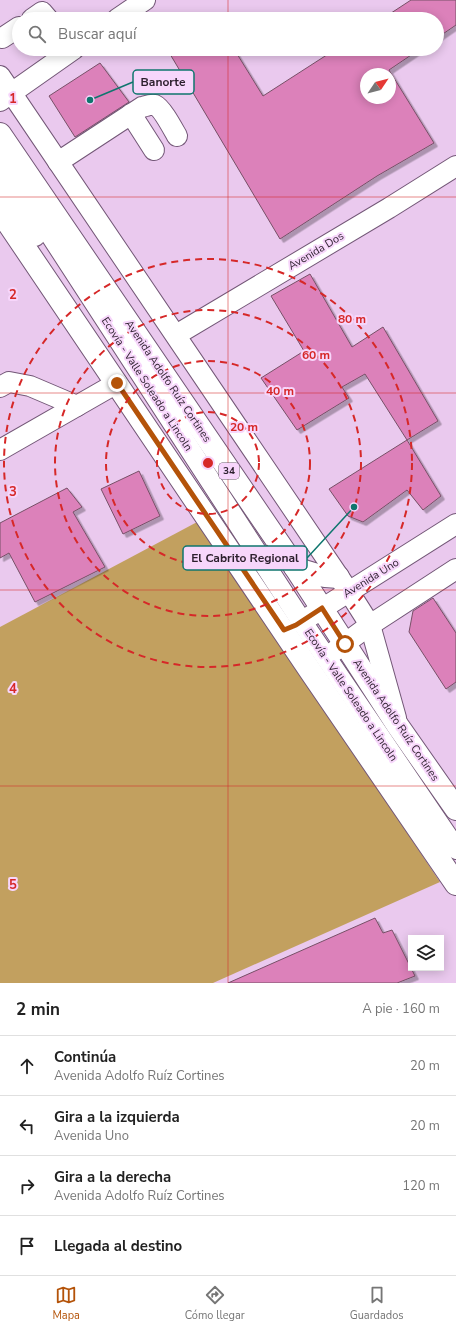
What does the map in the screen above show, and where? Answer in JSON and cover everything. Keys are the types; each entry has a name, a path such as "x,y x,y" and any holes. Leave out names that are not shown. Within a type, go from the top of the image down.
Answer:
{"main road":[{"name":"Avenida Adolfo Ruíz Cortines","path":"0,134 295,567 398,726 456,809"},
{"path":"0,211 117,383 294,626 456,884"},
{"path":"295,567 344,584"}],"street":[{"path":"127,12 145,0"},
{"path":"1,38 12,31"},
{"path":"6,97 63,56"},
{"path":"0,76 6,97 58,162 344,584 370,625 398,726"},
{"path":"58,162 142,107 154,105 159,108 177,136"},
{"path":"131,114 154,150"},
{"name":"Ecovía - Valle Soleado a Lincoln","path":"0,157 294,626"},
{"name":"Avenida Dos","path":"176,335 389,208 456,166"},
{"path":"0,184 294,626"},
{"path":"0,387 9,382 30,386 77,406"},
{"path":"0,450 117,383"},
{"name":"Avenida Uno","path":"294,626 322,608 344,584 456,524"},
{"path":"456,569 370,625 318,662 456,864"},
{"name":"Ecovía - Valle Soleado a Lincoln","path":"318,662 456,849"}],"shaded area":[{"path":"199,521 440,882 213,983 0,983 0,627"}],"building":[{"path":"411,0 456,0 456,25 444,33 444,12 393,12"},
{"path":"171,56 238,56 263,96 325,56 410,56 392,68 360,68 360,104 396,104 396,81 434,143 377,176 280,239"},
{"path":"100,63 129,102 75,137 49,96"},
{"path":"310,274 352,347 383,327 438,421 407,440 365,374 342,387 349,398 297,430 261,378 304,351 271,296"},
{"path":"407,440 441,496 423,510 407,490 363,522 348,516 329,489"},
{"path":"139,471 160,516 123,534 101,489"},
{"path":"67,488 82,507 73,512 105,567 35,602 9,553 0,558 0,523"},
{"path":"433,598 456,633 456,682 446,689 409,632 413,611"},
{"path":"375,918 383,933 392,930 408,962 408,971 412,971 415,976 397,983 228,983"}],"place":[{"name":"Banorte","path":"90,100"},
{"name":"El Cabrito Regional","path":"354,507"}],"route":[{"path":"117,383 284,630 296,625 322,608 345,644"}]}
